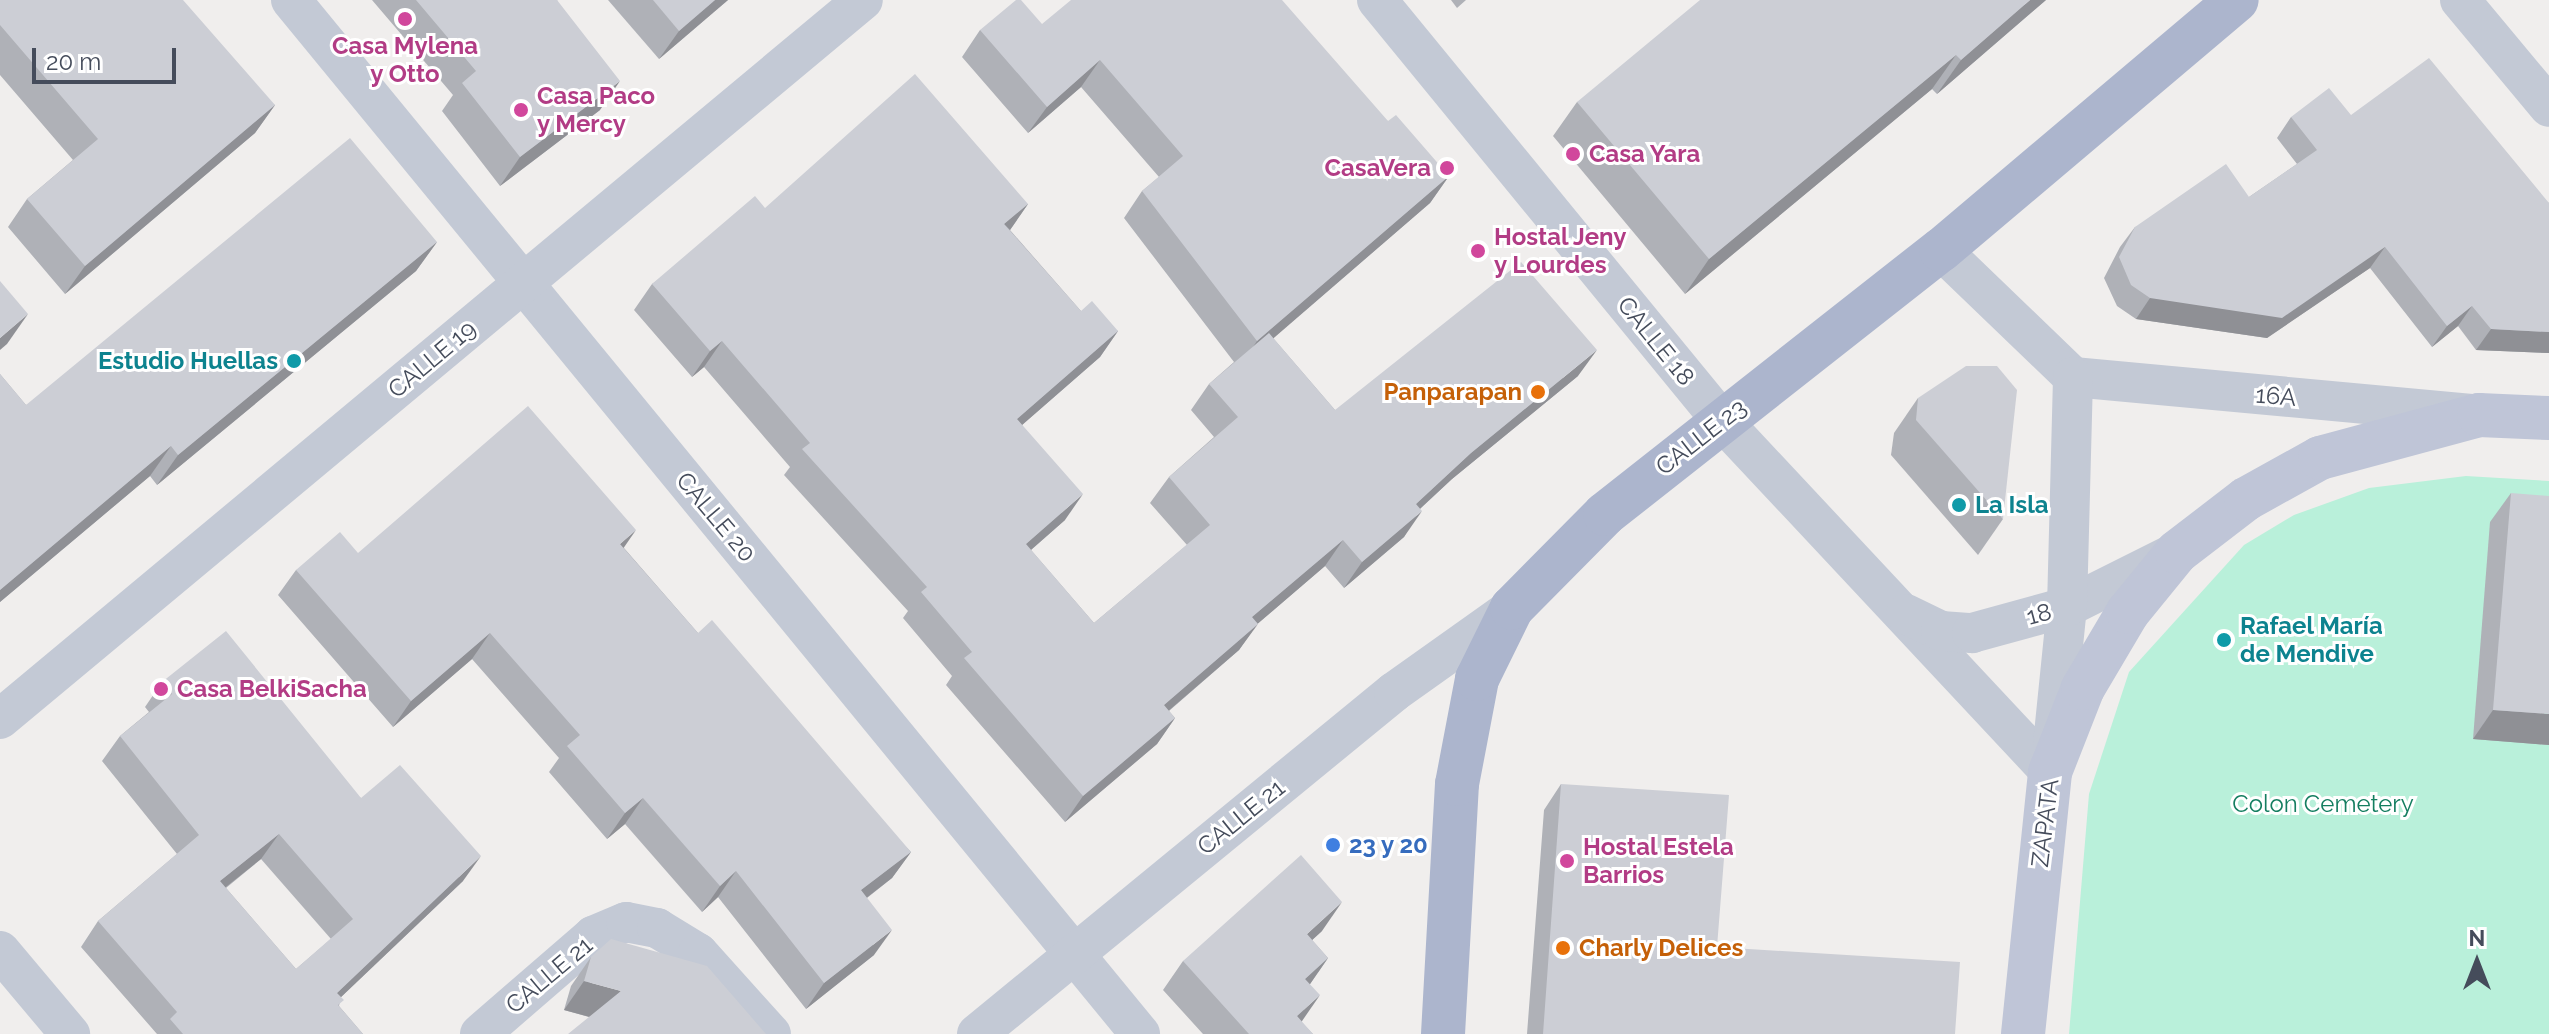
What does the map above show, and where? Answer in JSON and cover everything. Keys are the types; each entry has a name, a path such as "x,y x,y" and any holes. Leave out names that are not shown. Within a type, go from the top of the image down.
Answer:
{"main road":[{"name":"CALLE 23","path":"1443,1034 1457,784 1477,679 1512,608 1605,514 1941,250 2237,0"},
{"path":"2479,415 2549,418"},
{"name":"ZAPATA","path":"2023,1034 2050,772 2083,688 2128,612 2177,552 2210,524 2320,458 2479,415"}],"street":[{"name":"CALLE 20","path":"291,0 521,285 1140,1034"},
{"name":"CALLE 19","path":"0,719 863,0"},
{"name":"CALLE 18","path":"1377,0 1722,421 2050,772"},
{"path":"2460,0 2549,107"},
{"path":"1941,250 2073,377 2067,607 2050,772"},
{"name":"16A","path":"2073,377 2479,415"},
{"name":"18","path":"1895,609 1941,631 1972,633 2067,607 2177,552"},
{"name":"CALLE 21","path":"977,1034 1394,692 1512,608"},
{"name":"CALLE 21","path":"480,1034 593,936 626,922 657,928 698,953 771,1034"},
{"path":"0,951 70,1034"}],"green space":[{"name":"Colon Cemetery","path":"2466,476 2549,481 2549,1034 2069,1034 2089,794 2129,672 2244,545 2294,515 2369,488"}],"building":[{"path":"0,0 183,0 275,105 85,266 27,199 98,139 0,25"},
{"path":"416,0 557,0 620,81 520,157 462,83 476,71"},
{"path":"653,0 715,0 679,31"},
{"path":"1016,0 1021,0 1042,24 1071,0 1282,0 1388,121 1396,115 1449,176 1257,341 1142,191 1183,156 1100,60 1047,107 980,30"},
{"path":"1700,0 2030,0 1961,60 1956,55 1709,259 1577,102"},
{"path":"2429,58 2549,203 2549,332 2491,329 2472,306 2447,326 2385,247 2282,318 2150,298 2131,285 2119,257 2135,227 2226,164 2249,197 2317,150 2291,117 2329,88 2351,115"},
{"path":"915,74 1028,204 1004,224 1081,311 1092,301 1118,331 1017,419 1083,494 1026,544 1094,623 1210,525 1169,477 1238,417 1209,384 1269,333 1335,410 1521,262 1597,350 1471,453 1416,504 1422,511 1362,562 1343,540 1252,617 1258,624 1164,705 1175,718 1083,796 964,658 972,652 921,592 927,587 802,449 810,443 722,341 710,351 652,284 755,196 765,208"},
{"path":"350,138 437,242 178,455 171,446 0,590 0,374 26,405"},
{"path":"0,281 28,314 0,338"},
{"path":"1966,366 1997,366 2017,390 2003,519 1916,420 1918,398"},
{"path":"528,406 636,530 620,544 698,633 712,620 911,852 861,890 892,930 824,983 736,871 720,886 643,798 625,813 567,746 580,735 490,633 411,701 296,570 340,532 358,553"},
{"path":"2511,493 2549,496 2549,714 2493,710"},
{"path":"226,631 361,798 400,765 481,856 337,993 344,1000 338,1005 363,1034 183,1034 170,1019 177,1012 98,921 199,835 120,736 172,694 162,682","holes":["279,834 353,919 296,969 220,881"]},
{"path":"1561,784 1729,795 1717,947 1960,962 1955,1034 1543,1034"},
{"path":"1301,855 1342,902 1307,934 1328,958 1305,979 1320,995 1297,1016 1313,1034 1249,1034 1183,961"},
{"path":"611,939 707,966 766,1034 568,1034 621,991 584,981 591,957"}],"place":[{"name":"Casa Mylena y Otto","path":"405,19"},
{"name":"Casa Paco y Mercy","path":"521,110"},
{"name":"Casa Yara","path":"1573,154"},
{"name":"CasaVera","path":"1447,168"},
{"name":"Hostal Jeny y Lourdes","path":"1478,251"},
{"name":"Estudio Huellas","path":"294,361"},
{"name":"Panparapan","path":"1538,392"},
{"name":"La Isla","path":"1959,505"},
{"name":"Rafael María de Mendive","path":"2224,640"},
{"name":"Casa BelkiSacha","path":"161,689"},
{"name":"23 y 20","path":"1333,845"},
{"name":"Hostal Estela Barrios","path":"1567,861"},
{"name":"Charly Delices","path":"1563,948"}]}
